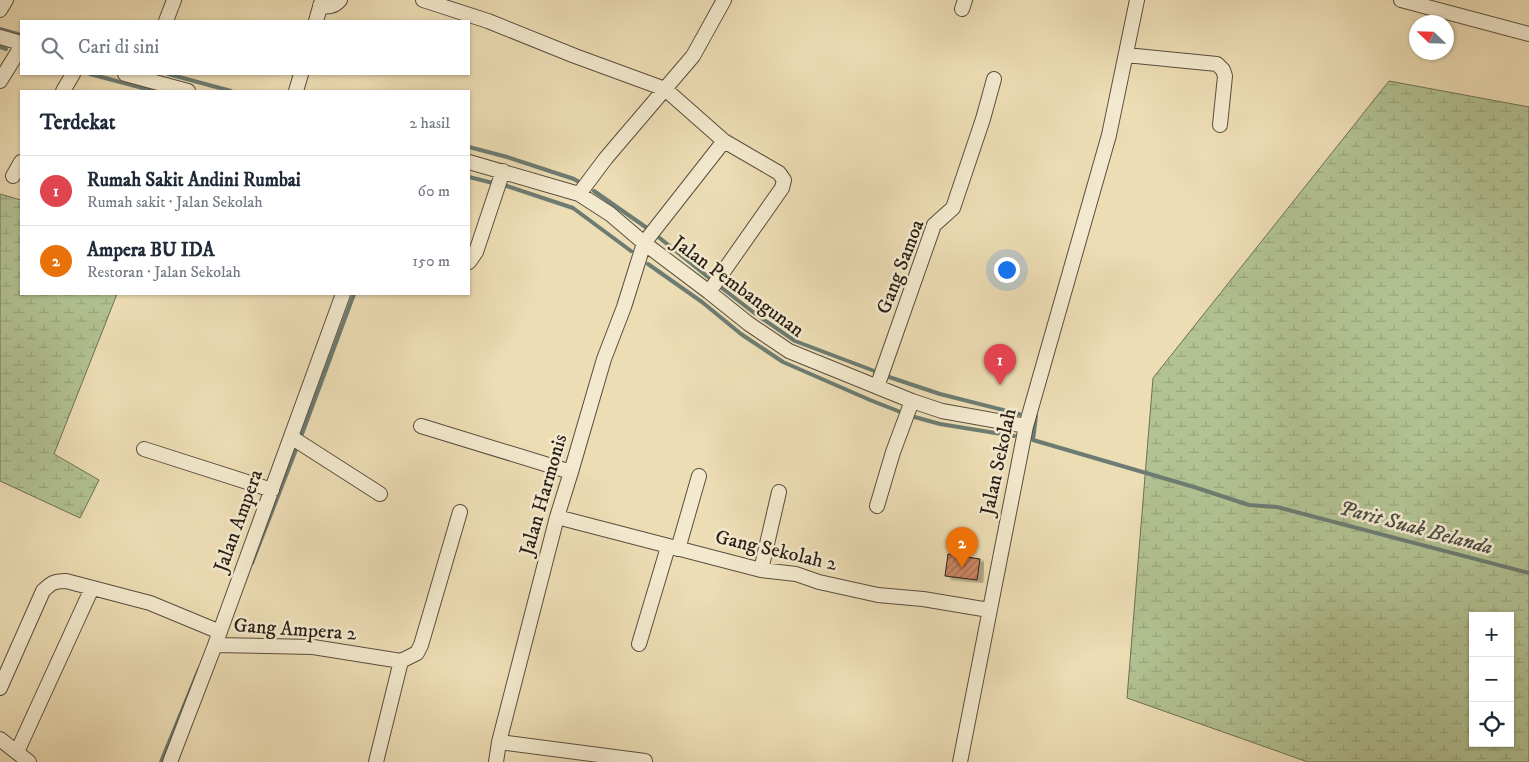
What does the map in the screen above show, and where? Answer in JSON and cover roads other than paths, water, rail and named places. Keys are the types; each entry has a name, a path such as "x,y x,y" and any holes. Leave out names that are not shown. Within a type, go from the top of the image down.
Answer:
{"street":[{"path":"0,10 6,0"},
{"path":"166,20 174,0"},
{"path":"316,20 321,3 329,7 340,0"},
{"path":"423,0 488,21 575,56 666,89 724,141 779,173 784,180 782,188 709,292"},
{"path":"579,194 606,158 692,56 724,0"},
{"name":"Jalan Sekolah","path":"960,762 1026,426 1109,134 1137,0"},
{"path":"1400,0 1529,34"},
{"path":"0,37 20,43"},
{"path":"0,81 20,49"},
{"path":"1126,55 1217,64 1221,66 1225,76 1220,124"},
{"path":"64,90 72,75"},
{"path":"132,75 147,77 185,90"},
{"path":"296,90 301,75"},
{"name":"Gang Samoa","path":"877,387 934,225 953,208 983,119 994,79"},
{"path":"644,243 724,141"},
{"name":"Jalan Pembangunan","path":"470,162 579,194 610,214 644,243 749,324 789,351 912,401 942,411 1026,426"},
{"path":"13,176 20,164"},
{"path":"470,261 476,252 503,171"},
{"name":"Jalan Harmonis","path":"496,762 499,742 556,517 604,359 624,307 644,243"},
{"name":"Jalan Ampera","path":"170,762 343,295"},
{"path":"877,506 893,452 912,401"},
{"path":"421,426 571,472"},
{"path":"291,437 380,494"},
{"path":"144,449 272,490"},
{"path":"639,644 699,476"},
{"path":"761,570 780,492"},
{"path":"376,762 401,661 416,653 421,645 460,512"},
{"name":"Gang Sekolah 2","path":"556,517 761,570 796,574 819,582 878,595 924,599 989,610"},
{"path":"0,688 43,591 51,583 59,581 130,596 150,603 217,638"},
{"path":"17,752 92,588"},
{"name":"Gang Ampera 2","path":"217,638 313,647 401,661"},
{"path":"0,739 30,762"},
{"path":"499,742 645,762"}],"waterway":[{"path":"0,29 20,35"},
{"path":"0,47 6,49"},
{"path":"94,75 150,90"},
{"path":"172,75 227,90"},
{"path":"470,147 507,157 579,182"},
{"path":"470,177 493,183"},
{"path":"507,186 573,208 631,251"},
{"path":"594,191 647,228"},
{"path":"656,235 713,281"},
{"path":"648,264 702,302 741,334 783,362 903,413"},
{"path":"718,285 795,341 877,372"},
{"path":"302,434 354,295"},
{"path":"889,377 940,394 1019,414"},
{"path":"911,416 940,424 1014,436"},
{"name":"Parit Suak Belanda","path":"1036,416 1033,440 1249,505 1277,507 1529,573"},
{"path":"252,563 297,447"},
{"path":"161,762 199,669"}],"place":[{"name":"Rumah Sakit Andini Rumbai","path":"1000,385"},
{"name":"Ampera BU IDA","path":"962,568"}]}
